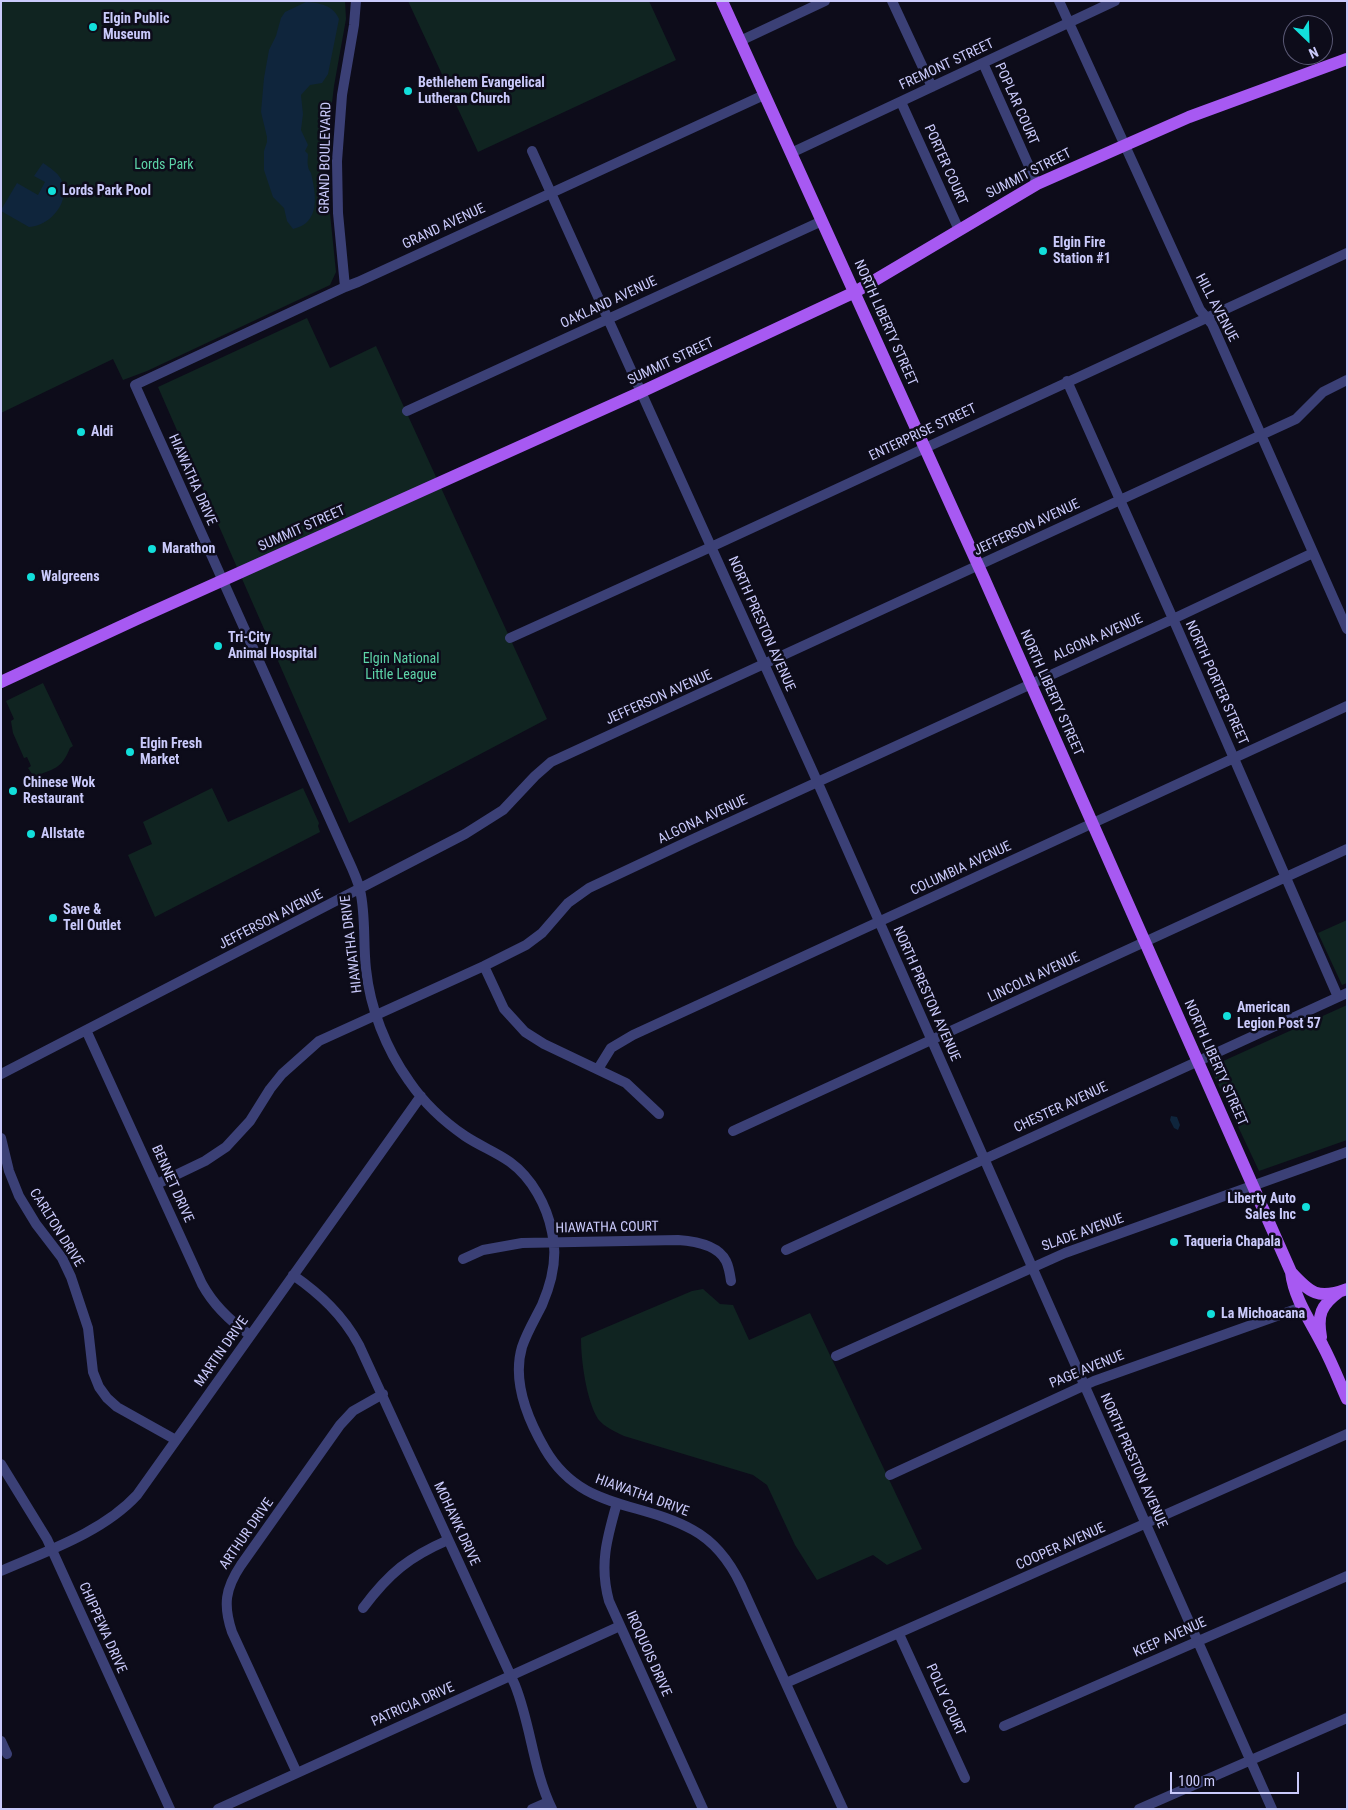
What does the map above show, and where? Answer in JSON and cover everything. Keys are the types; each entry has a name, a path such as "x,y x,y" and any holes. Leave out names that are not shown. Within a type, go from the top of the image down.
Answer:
{"main road":[{"name":"NORTH LIBERTY STREET","path":"722,1 855,292 1146,941 1291,1272 1292,1283 1302,1307 1323,1345 1347,1399"},
{"name":"SUMMIT STREET","path":"1,682 641,392 855,292 1037,184 1222,104 1347,59"},
{"path":"1291,1272 1312,1292 1326,1295 1343,1291"},
{"path":"1323,1345 1319,1317 1325,1304 1343,1291"}],"street":[{"name":"GRAND BOULEVARD","path":"345,287 338,214 337,153 341,103 354,25 356,1"},
{"path":"740,41 825,1"},
{"path":"892,1 932,87"},
{"name":"HILL AVENUE","path":"1060,1 1200,310 1212,324 1347,629"},
{"name":"FREMONT STREET","path":"791,153 1115,1"},
{"name":"POPLAR COURT","path":"983,63 1037,184"},
{"name":"GRAND AVENUE","path":"136,385 764,95"},
{"name":"PORTER COURT","path":"901,102 959,230"},
{"name":"NORTH PRESTON AVENUE","path":"532,151 818,783 1272,1809"},
{"name":"OAKLAND AVENUE","path":"407,411 822,221"},
{"name":"ENTERPRISE STREET","path":"510,638 1347,253"},
{"name":"JEFFERSON AVENUE","path":"1,1074 465,834 492,818 510,803 534,776 551,762 1299,417 1323,392 1347,380"},
{"name":"NORTH PORTER STREET","path":"1067,382 1286,876 1342,995"},
{"name":"HIAWATHA DRIVE","path":"136,385 360,889 366,969 370,990 383,1033 394,1058 421,1096 450,1126 507,1160 526,1176 545,1208 554,1243 554,1261 550,1284 522,1349 520,1375 522,1394 527,1410 542,1444 558,1468 583,1489 617,1503 682,1525 700,1534 717,1549 735,1573 843,1809"},
{"name":"ALGONA AVENUE","path":"157,1184 206,1161 226,1147 250,1121 282,1074 313,1046 331,1035 484,966 530,942 542,933 568,903 589,888 1313,553"},
{"name":"COLUMBIA AVENUE","path":"598,1069 611,1048 630,1036 1347,706"},
{"name":"LINCOLN AVENUE","path":"733,1132 1347,849"},
{"path":"484,966 502,1004 521,1028 544,1044 626,1083 659,1114"},
{"name":"CHESTER AVENUE","path":"786,1250 1342,995"},
{"name":"BENNET DRIVE","path":"86,1030 206,1293 224,1314 250,1335"},
{"name":"MARTIN DRIVE","path":"1,1571 95,1529 128,1505 421,1096"},
{"name":"CARLTON DRIVE","path":"1,1138 19,1196 32,1219 62,1258 71,1277 87,1322 94,1372 99,1387 117,1407 176,1440"},
{"name":"SLADE AVENUE","path":"836,1356 1065,1253 1347,1152"},
{"name":"HIAWATHA COURT","path":"463,1258 505,1245 522,1243 674,1240 697,1243 722,1256 726,1261 731,1281"},
{"name":"MOHAWK DRIVE","path":"293,1275 324,1299 342,1318 358,1342 511,1676 523,1707 550,1805"},
{"name":"PAGE AVENUE","path":"890,1475 1084,1385 1302,1307"},
{"name":"ARTHUR DRIVE","path":"297,1773 232,1632 227,1611 228,1590 233,1577 241,1565 340,1425 353,1411 383,1394"},
{"name":"COOPER AVENUE","path":"786,1683 1347,1434"},
{"name":"CHIPPEWA DRIVE","path":"1,1464 35,1517 51,1548 170,1809"},
{"name":"IROQUOIS DRIVE","path":"617,1503 607,1540 604,1567 608,1596 703,1809"},
{"path":"363,1608 374,1592 403,1564 448,1540"},
{"name":"KEEP AVENUE","path":"1004,1726 1347,1576"},
{"name":"PATRICIA DRIVE","path":"218,1809 620,1626"},
{"name":"POLLY COURT","path":"899,1634 965,1778"},
{"path":"1139,1809 1347,1718"},
{"path":"1,1741 7,1754"},
{"path":"532,1809 550,1805"}],"green space":[{"name":"Lords Park","path":"1,1 345,1 346,19 334,86 326,174 336,272 330,285 147,371 123,380 113,359 1,413"},
{"path":"408,1 649,1 676,60 478,152"},
{"name":"Elgin National Little League","path":"307,318 330,368 376,346 547,719 349,823 158,387"},
{"path":"43,683 73,746 60,764 52,770 34,777 28,768 31,766 27,757 24,758 13,733 11,721 14,719 6,701"},
{"path":"212,788 228,822 303,788 319,823 320,832 155,917 128,855 152,844 143,822"},
{"path":"1347,920 1347,983 1342,985 1318,933"},
{"path":"1347,1005 1347,1140 1259,1171 1210,1067"},
{"path":"703,1289 720,1304 733,1305 749,1340 810,1313 922,1549 887,1565 873,1555 817,1580 795,1545 767,1485 753,1475 624,1436 607,1427 598,1419 590,1401 585,1379 581,1338 692,1291"}],"water":[{"path":"306,2 321,4 330,8 339,19 328,74 322,83 310,85 301,95 303,114 301,130 308,145 305,151 308,154 308,165 313,181 315,198 312,214 308,221 302,226 293,229 287,221 284,208 273,197 264,170 264,151 267,137 261,112 269,50 276,36 281,18 285,12"},
{"name":"Lords Park Pool","path":"43,163 61,179 64,195 62,203 52,217 37,226 29,227 1,210 17,183 38,195 45,182 34,176"},
{"path":"1171,1116 1177,1117 1180,1125 1178,1130 1174,1128 1170,1120"}],"place":[{"name":"Elgin Public Museum","path":"93,27"},
{"name":"Bethlehem Evangelical Lutheran Church","path":"408,91"},
{"name":"Lords Park Pool","path":"52,191"},
{"name":"Elgin Fire Station #1","path":"1043,251"},
{"name":"Aldi","path":"81,432"},
{"name":"Marathon","path":"152,549"},
{"name":"Walgreens","path":"31,577"},
{"name":"Tri-City Animal Hospital","path":"218,646"},
{"name":"Elgin Fresh Market","path":"130,752"},
{"name":"Chinese Wok Restaurant","path":"13,791"},
{"name":"Allstate","path":"31,834"},
{"name":"Save & Tell Outlet","path":"53,918"},
{"name":"American Legion Post 57","path":"1227,1016"},
{"name":"Liberty Auto Sales Inc","path":"1306,1207"},
{"name":"Taqueria Chapala","path":"1174,1242"},
{"name":"La Michoacana","path":"1211,1314"}]}
